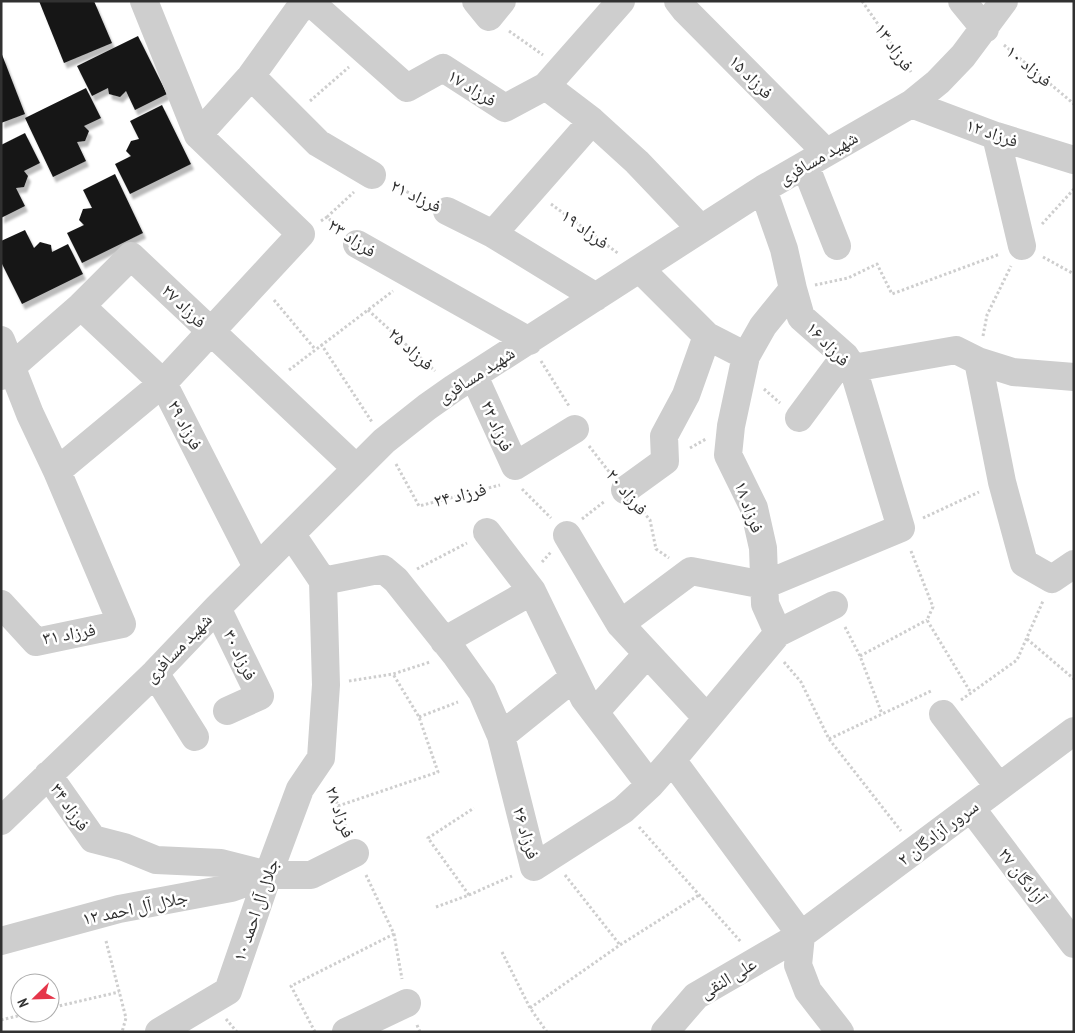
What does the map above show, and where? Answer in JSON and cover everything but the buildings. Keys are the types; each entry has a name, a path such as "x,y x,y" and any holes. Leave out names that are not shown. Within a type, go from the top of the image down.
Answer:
{"street":[{"name":"فرزاد ۲۳","path":"144,1 198,135 301,234"},
{"path":"621,1 554,78 592,121 637,162 701,229"},
{"path":"962,1 985,29"},
{"name":"شهید مسافری","path":"1,821 155,673 257,567 292,535 384,441 427,407 464,382 763,189 919,99 963,56 985,29 1004,1"},
{"path":"198,135 251,76 301,4"},
{"name":"فرزاد ۱۷","path":"301,4 366,52 407,88 443,68 504,108 554,78"},
{"name":"فرزاد ۱۵","path":"686,4 815,158"},
{"name":"فرزاد ۲۱","path":"251,76 318,143 372,175"},
{"name":"فرزاد ۱۲","path":"919,99 996,136 1074,160"},
{"path":"493,234 592,121"},
{"path":"996,136 1022,246"},
{"path":"815,158 837,246"},
{"name":"فرزاد ۱۶","path":"763,189 784,249 801,317 849,362 901,528"},
{"name":"فرزاد ۲۱","path":"447,211 493,234 596,297"},
{"path":"1,340 5,368 30,414 57,471 163,383 301,234"},
{"name":"فرزاد ۲۳","path":"357,244 529,341"},
{"name":"فرزاد ۲۷","path":"5,368 81,306 131,256 356,468"},
{"path":"640,269 707,336 744,363"},
{"name":"فرزاد ۱۸","path":"773,639 765,604 763,548 754,508 728,455 731,426 744,363 763,326 793,290"},
{"name":"فرزاد ۲۹","path":"81,306 163,383 257,567"},
{"path":"625,490 665,461 664,436 686,395 707,336"},
{"path":"799,418 849,362 956,350 978,361 1013,372 1074,377"},
{"path":"978,361 1002,482 1024,563 1052,580 1074,564"},
{"name":"فرزاد ۲۲","path":"464,382 515,474 575,429"},
{"name":"فرزاد ۳۱","path":"1,604 36,642 122,624 57,471"},
{"path":"620,624 691,571 764,584 901,528"},
{"path":"487,532 532,591 584,698 650,785"},
{"path":"292,535 323,581 326,685 321,758"},
{"path":"567,535 620,624 706,718"},
{"path":"323,581 384,570 396,580"},
{"name":"فرزاد ۲۶","path":"396,580 482,692 501,736 542,862 623,810 650,785 672,760"},
{"path":"450,648 532,591"},
{"path":"834,605 773,639 672,760 801,935 798,965 808,991 840,1032"},
{"name":"فرزاد ۳۰","path":"217,608 260,696 227,711"},
{"path":"595,712 648,654"},
{"path":"155,673 195,737"},
{"path":"501,736 573,678"},
{"path":"943,714 999,787"},
{"name":"سرور آزادگان ۲","path":"801,935 1074,731"},
{"name":"جلال آل احمد ۱۰","path":"159,1032 228,991 300,790 321,758"},
{"name":"فرزاد ۳۴","path":"48,775 93,839 124,847 156,860 221,863 268,875"},
{"name":"آزادگان ۲۷","path":"971,808 1074,944"},
{"path":"268,875 310,875 355,853"},
{"name":"جلال آل احمد ۱۲","path":"1,941 119,909 231,888 268,875"},
{"name":"علی النقی","path":"665,1032 696,996 801,935"},
{"path":"346,1032 407,1003"}],"path":[{"name":"فرزاد ۱۳","path":"862,1 919,99"},
{"path":"489,6 554,78"},
{"name":"فرزاد ۱۰","path":"985,29 1074,104"},
{"path":"291,116 366,52"},
{"path":"327,217 372,175"},
{"name":"فرزاد ۲۱","path":"372,175 447,211"},
{"path":"978,361 987,315 1022,246 1074,189"},
{"name":"فرزاد ۱۹","path":"531,190 640,269"},
{"name":"فرزاد ۲۳","path":"301,234 327,217 357,244"},
{"path":"793,290 848,278 877,264 892,294 1022,246 1074,274"},
{"path":"269,386 321,344 413,275"},
{"path":"257,281 316,349"},
{"name":"فرزاد ۲۵","path":"368,310 464,382"},
{"name":"فرزاد ۲۰","path":"529,341 574,414 575,429 650,520 656,549 691,571"},
{"path":"321,344 384,441"},
{"path":"744,363 799,418"},
{"path":"665,461 731,426"},
{"name":"فرزاد ۲۴","path":"384,441 419,506 515,474"},
{"path":"515,474 567,535"},
{"path":"860,656 927,620 933,607 901,528 1002,482"},
{"path":"396,580 487,532"},
{"path":"829,738 932,690 943,714 1017,660 1052,580"},
{"path":"834,605 860,656 882,714"},
{"path":"927,620 971,694"},
{"path":"773,639 801,682 829,738 892,818 914,851"},
{"path":"1026,639 1074,679"},
{"path":"326,685 393,674 450,648"},
{"path":"338,806 438,772 419,717 393,674"},
{"path":"419,717 482,692"},
{"name":"فرزاد ۲۸","path":"321,758 355,853 394,934 407,1003 420,1032"},
{"path":"468,895 428,838 474,808"},
{"path":"623,810 758,960"},
{"path":"436,907 542,862 620,945"},
{"path":"530,1008 620,945 699,895"},
{"path":"315,1032 291,986 394,934"},
{"path":"106,942 126,1018 122,1032"},
{"path":"502,952 530,1008 547,1032"},
{"path":"60,1006 119,992"}]}
